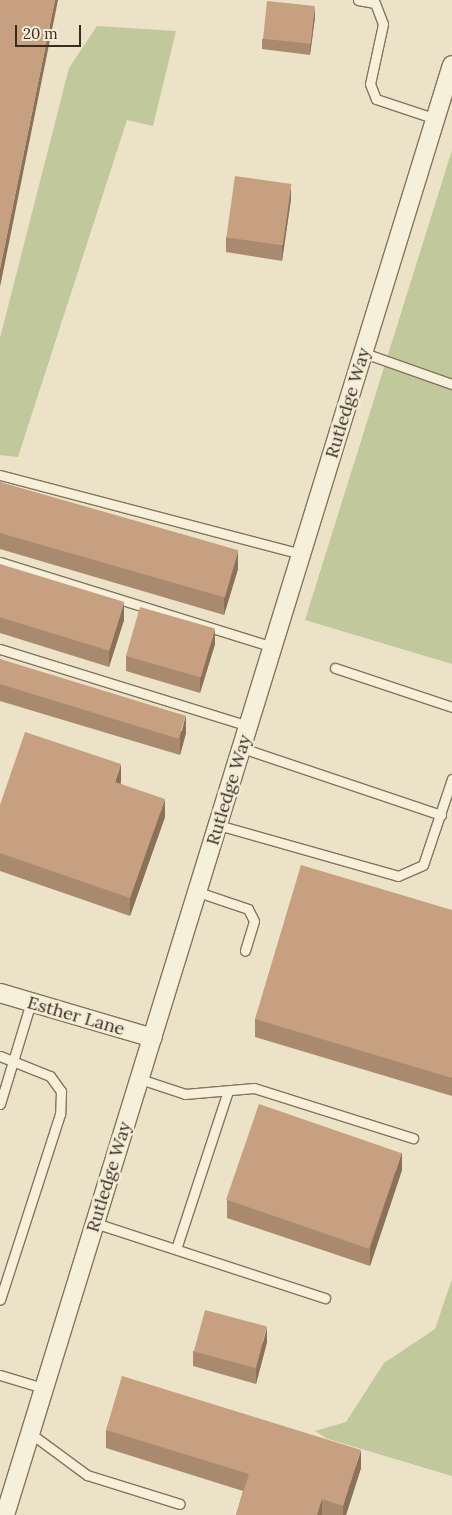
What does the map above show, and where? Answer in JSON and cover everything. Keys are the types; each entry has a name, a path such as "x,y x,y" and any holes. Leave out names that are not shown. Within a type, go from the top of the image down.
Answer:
{"street":[{"name":"Rutledge Way","path":"4,1515 452,66"},
{"name":"Esther Lane","path":"0,993 153,1038"}],"lane":[{"path":"358,0 375,3 383,24 370,84 376,99 436,119"},
{"path":"364,353 452,384"},
{"path":"0,475 302,554"},
{"path":"0,562 273,647"},
{"path":"0,649 249,726"},
{"path":"335,668 452,707"},
{"path":"242,748 441,815"},
{"path":"218,824 398,876 423,865 452,780"},
{"path":"198,892 248,909 254,921 245,951"},
{"path":"0,1104 30,1002"},
{"path":"0,1056 14,1058 50,1076 61,1091 60,1114 0,1300"},
{"path":"140,1079 185,1094 254,1088 413,1138"},
{"path":"176,1249 228,1091"},
{"path":"95,1223 325,1298"},
{"path":"0,1375 43,1388"},
{"path":"30,1433 87,1475 180,1504"}],"green space":[{"path":"97,26 176,31 153,126 127,120 18,457 0,455 0,338 69,68"},
{"path":"452,150 452,664 305,620"},
{"path":"452,1279 452,1476 328,1439 315,1431 346,1422 384,1363 435,1329"}],"building":[{"path":"0,0 55,0 0,269"},
{"path":"267,1 315,6 311,44 263,39"},
{"path":"235,176 291,184 283,245 226,237"},
{"path":"0,482 238,550 225,597 0,533"},
{"path":"0,564 124,602 109,651 0,617"},
{"path":"140,607 215,628 201,678 126,656"},
{"path":"0,659 186,716 179,739 0,684"},
{"path":"25,732 121,764 115,782 165,799 130,898 0,853 0,805"},
{"path":"301,865 452,910 452,1078 255,1019"},
{"path":"259,1104 402,1153 369,1249 226,1199"},
{"path":"205,1310 267,1327 256,1368 194,1352"},
{"path":"122,1376 361,1450 343,1506 322,1499 317,1515 236,1515 249,1474 106,1430"}]}
